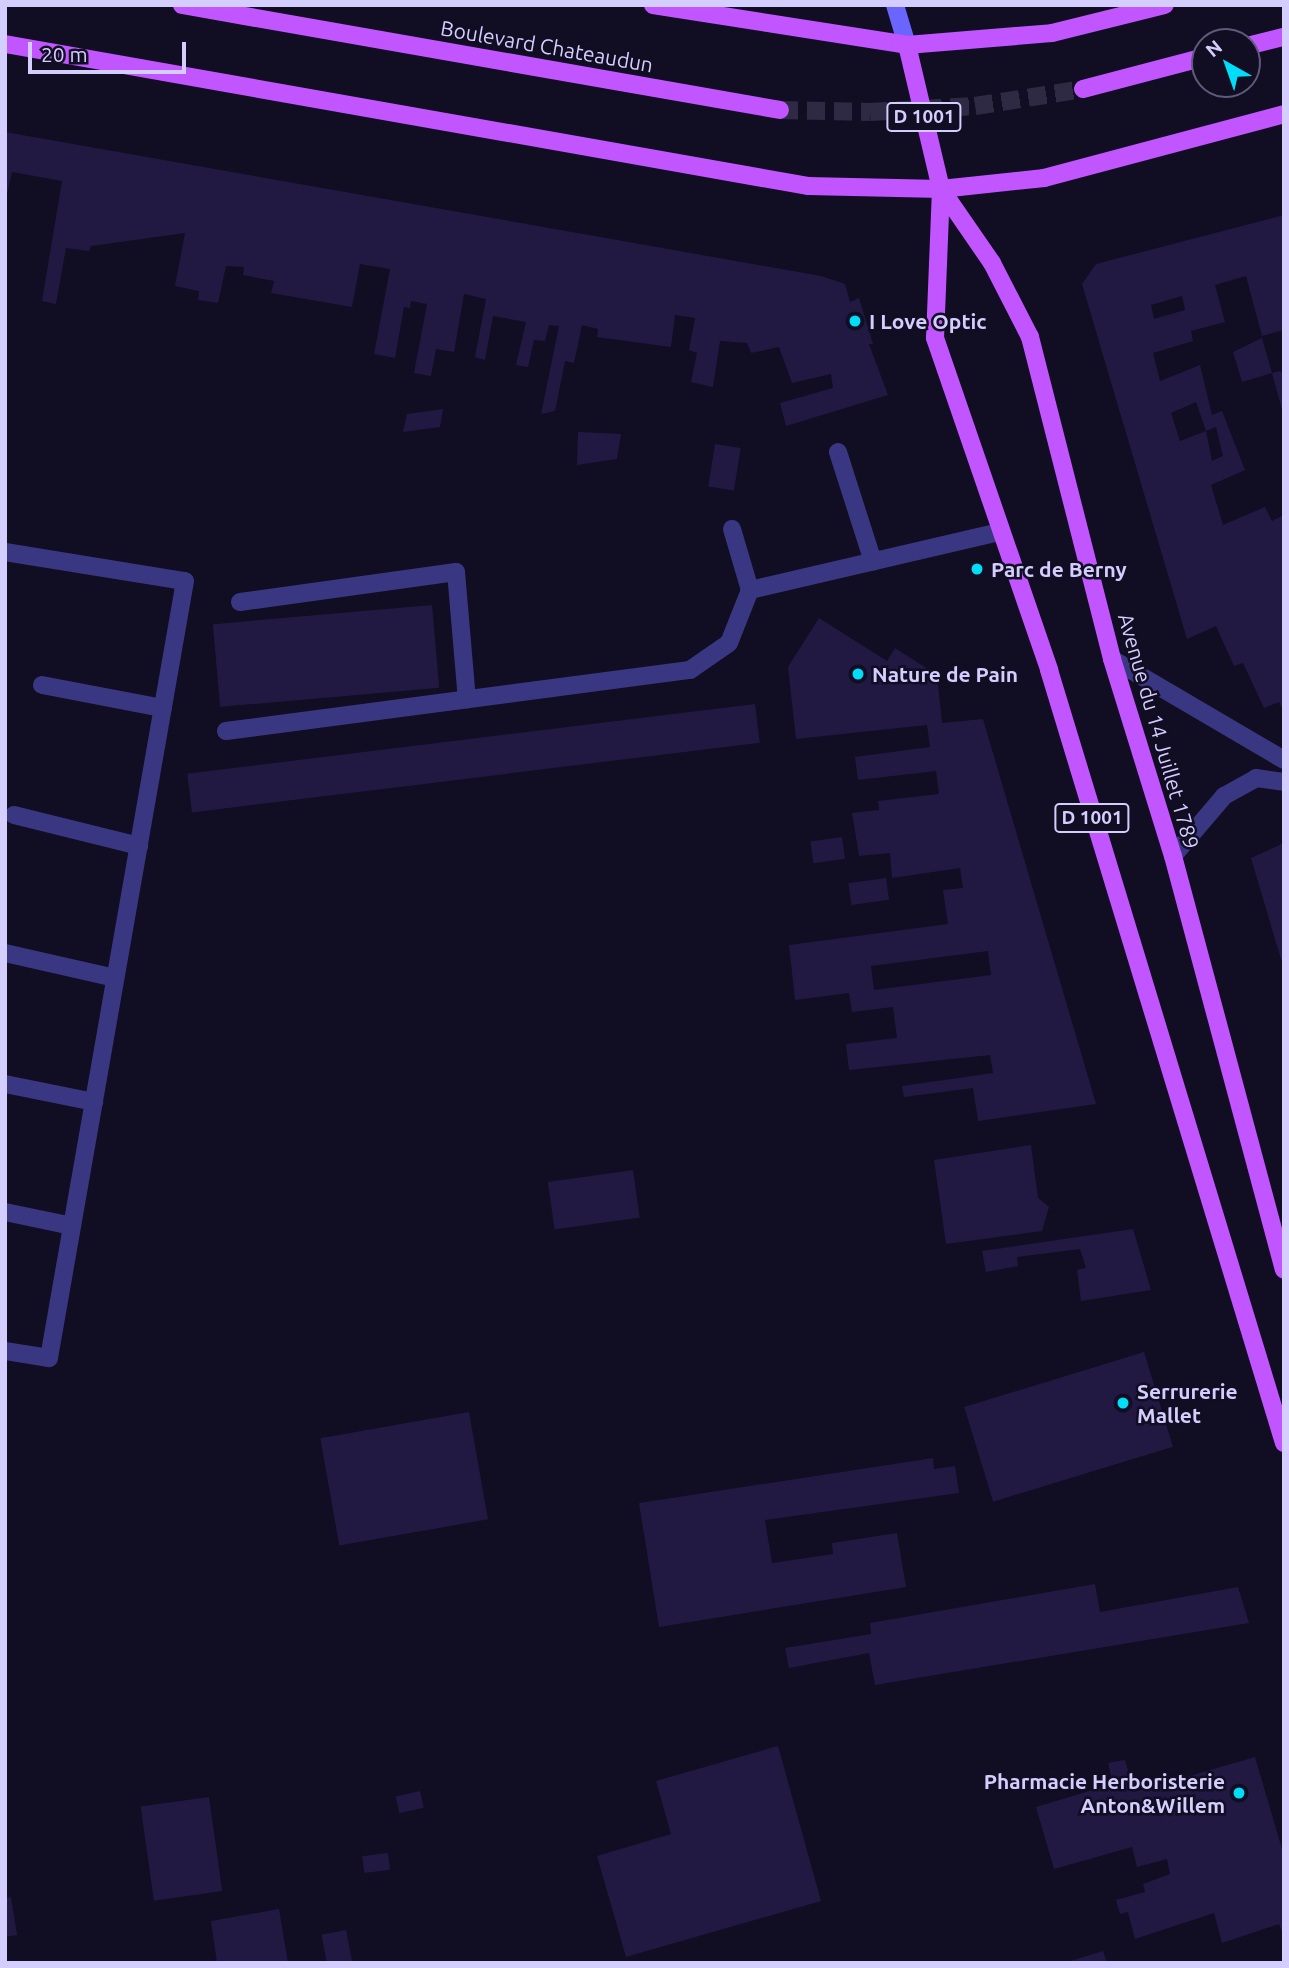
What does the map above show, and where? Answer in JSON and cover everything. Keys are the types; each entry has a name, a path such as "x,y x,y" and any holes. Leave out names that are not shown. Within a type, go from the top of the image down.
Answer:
{"main road":[{"name":"Boulevard Chateaudun","path":"182,5 780,110"},
{"path":"653,5 907,45 1052,33 1165,5"},
{"name":"D 1001","path":"895,5 941,189 935,338 999,532 1049,670 1284,1443"},
{"path":"1261,43 1284,37"},
{"path":"6,45 808,186 941,189 1044,178 1284,114"},
{"path":"1083,89 1191,61"},
{"name":"Avenue du 14 Juillet 1789","path":"941,189 999,273 1030,337 1112,659 1173,856 1284,1269"}],"street":[{"path":"838,452 873,562"},
{"path":"226,731 690,670 729,643 750,590 733,529"},
{"path":"750,590 999,532"},
{"path":"5,552 185,581 49,1358 5,1351"},
{"path":"240,602 456,572 467,700"},
{"path":"1112,659 1284,760"},
{"path":"42,685 163,708"},
{"path":"1173,856 1224,796 1256,778 1284,782"},
{"path":"14,815 139,846"},
{"path":"5,953 115,978"},
{"path":"5,1084 94,1102"},
{"path":"5,1212 72,1226"}],"building":[{"path":"5,132 821,276 845,284 850,302 859,298 873,344 869,344 888,395 786,426 780,403 833,388 831,374 792,383 779,347 751,353 747,343 720,341 713,387 691,382 697,353 689,350 695,318 675,315 671,347 597,337 598,329 582,325 574,363 565,361 555,411 541,414 559,326 549,325 545,341 534,340 528,367 516,365 526,322 493,316 485,360 475,357 486,299 464,294 454,352 436,349 431,376 414,373 427,304 411,301 410,308 404,307 395,358 374,354 390,269 360,264 352,307 271,293 274,281 243,275 244,267 226,266 218,303 198,300 199,291 175,286 185,233 91,246 89,251 66,248 56,304 42,301 62,181 12,172 5,203"},
{"path":"1284,215 1284,330 1262,336 1246,276 1215,285 1225,322 1191,331 1193,341 1153,353 1160,381 1200,365 1212,415 1222,411 1245,470 1211,485 1223,525 1265,507 1272,521 1284,515 1284,712 1279,702 1264,708 1243,663 1234,666 1216,626 1187,639 1082,284 1096,264","holes":["1182,296 1185,310 1154,319 1151,305","1196,402 1206,431 1180,441 1171,413","1216,427 1223,456 1212,461 1206,431"]},
{"path":"1262,338 1272,373 1242,382 1233,352"},
{"path":"1281,371 1284,378 1284,417 1272,373"},
{"path":"443,409 440,427 403,432 407,414"},
{"path":"578,432 621,434 617,459 577,465"},
{"path":"715,444 741,448 734,491 708,486"},
{"path":"432,605 439,688 220,707 213,624"},
{"path":"819,618 887,661 895,648 937,675 942,723 983,719 1096,1104 978,1121 973,1088 904,1097 902,1086 993,1073 990,1055 849,1070 846,1044 897,1038 893,1007 852,1012 849,993 795,1000 789,945 948,924 943,890 963,888 960,868 892,878 890,853 859,856 852,813 879,810 878,801 939,794 936,771 858,780 855,757 930,747 927,725 796,739 788,667","holes":["988,951 991,975 874,990 871,966"]},
{"path":"755,704 760,743 192,812 187,774"},
{"path":"842,837 845,859 813,863 810,841"},
{"path":"1284,843 1284,966 1283,966 1251,858"},
{"path":"886,878 889,900 851,905 848,883"},
{"path":"1031,1145 1038,1198 1049,1207 1042,1231 946,1244 934,1160"},
{"path":"633,1170 640,1218 555,1230 548,1182"},
{"path":"1133,1229 1151,1290 1081,1301 1077,1270 1086,1268 1080,1249 1017,1257 1018,1266 986,1272 982,1251"},
{"path":"1144,1352 1173,1447 993,1502 964,1407"},
{"path":"469,1412 488,1519 339,1546 320,1438"},
{"path":"933,1458 934,1469 955,1466 959,1493 765,1520 772,1563 833,1554 832,1543 897,1533 906,1587 659,1627 639,1503"},
{"path":"1095,1584 1100,1612 1238,1587 1249,1623 875,1685 869,1653 789,1668 785,1648 871,1634 870,1623"},
{"path":"778,1746 821,1901 626,1957 597,1856 671,1834 656,1781"},
{"path":"1255,1757 1284,1856 1284,1937 1279,1924 1222,1943 1214,1913 1135,1939 1128,1912 1120,1914 1116,1900 1145,1892 1143,1884 1170,1874 1167,1859 1137,1867 1132,1847 1054,1869 1036,1807 1113,1784 1108,1763 1125,1760 1134,1792"},
{"path":"420,1791 424,1808 399,1813 396,1797"},
{"path":"209,1797 222,1891 154,1901 141,1807"},
{"path":"388,1853 390,1870 364,1873 362,1856"},
{"path":"11,1897 17,1935 5,1937 5,1898"},
{"path":"279,1909 288,1963 217,1963 211,1921"},
{"path":"346,1930 352,1961 327,1963 321,1935"},
{"path":"1103,1951 1107,1963 1067,1963 1067,1962"}],"tunnel":[{"path":"780,110 870,112 975,106 1083,89"}],"place":[{"name":"I Love Optic","path":"855,321"},
{"name":"Parc de Berny","path":"977,569"},
{"name":"Nature de Pain","path":"858,674"},
{"name":"Serrurerie Mallet","path":"1123,1403"},
{"name":"Pharmacie Herboristerie Anton&Willem","path":"1239,1793"}]}
